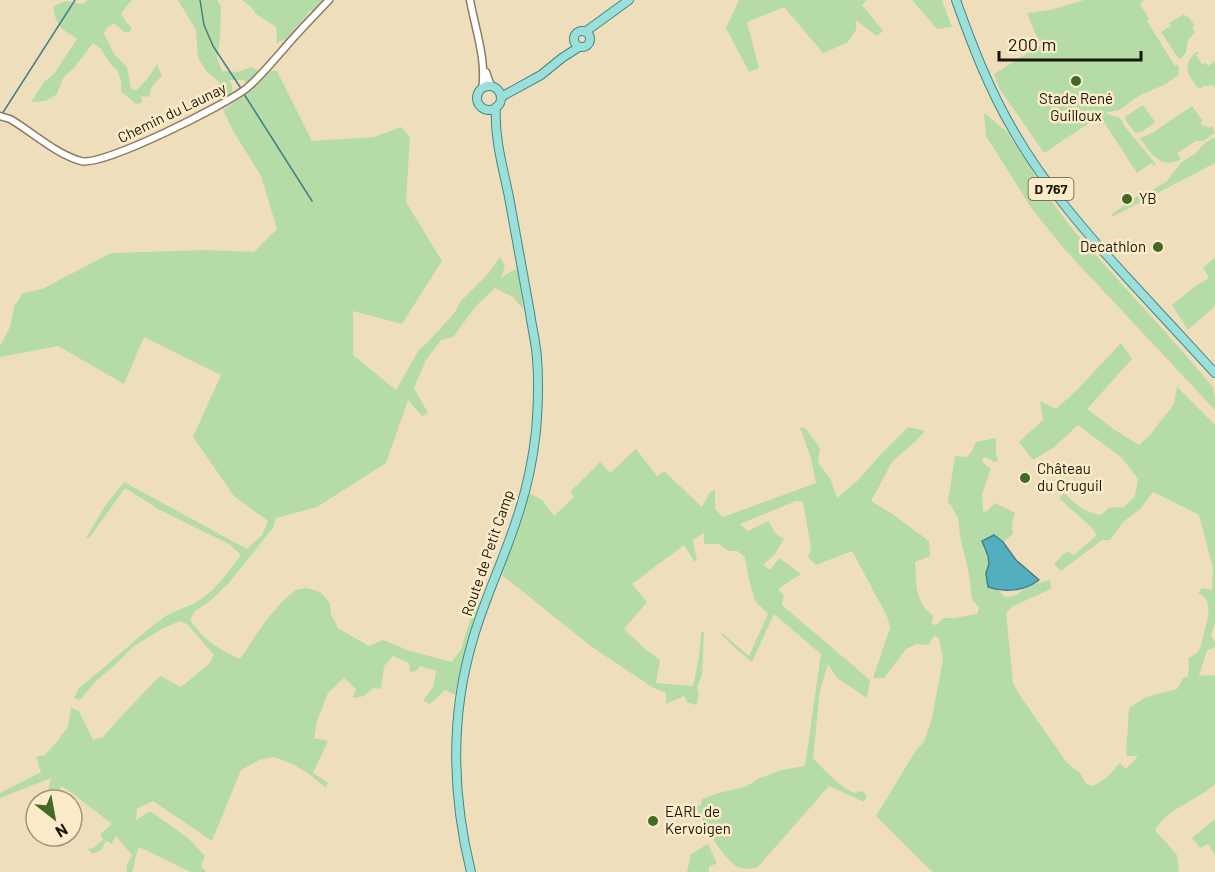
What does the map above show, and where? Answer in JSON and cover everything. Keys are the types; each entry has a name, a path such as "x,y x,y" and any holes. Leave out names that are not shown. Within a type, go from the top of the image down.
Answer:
{"main road":[{"path":"587,35 604,18 629,0"},
{"name":"D 767","path":"956,0 995,97 1036,167 1090,237 1215,373"},
{"path":"576,44 574,36 577,32 587,35"},
{"path":"576,44 587,45 589,41 587,35"},
{"path":"497,91 501,101 496,107 485,109 479,104 478,93 485,87 497,91 520,87 542,75 576,44"},
{"name":"Route de Petit Camp","path":"471,872 463,841 457,792 456,732 460,693 473,638 525,492 533,455 538,387 533,327 497,136 496,107"},
{"name":"Route de Petit Camp","path":"485,109 497,136"},
{"name":"D 767","path":"1185,341 1215,380"}],"street":[{"name":"Chemin du Launay","path":"0,116 10,118 74,159 83,162 107,157 174,128 233,98 258,78 329,0"},
{"path":"470,0 482,63 482,89"},
{"path":"482,63 497,91"}],"green space":[{"path":"88,0 132,0 121,13 132,28 129,32 124,32 114,23 104,33 114,54 127,67 131,89 137,90 157,64 162,76 152,86 149,97 141,96 142,103 136,104 121,91 121,81 116,68 112,66 101,49 93,43 75,67 63,78 57,94 46,101 31,102 44,82 54,74 77,39 59,25 54,6 66,1 82,4"},
{"path":"178,0 217,0 221,6 217,57 222,71 238,72 251,67 260,71 277,71 312,141 374,137 401,127 410,137 406,202 442,261 402,324 353,311 353,355 396,390 420,348 448,320 461,300 488,274 500,257 505,266 501,278 518,269 523,309 513,297 495,288 476,306 453,337 441,340 426,360 414,388 428,413 422,416 408,400 386,463 317,507 276,518 273,528 228,584 195,611 190,620 212,643 240,659 266,620 282,602 295,590 307,588 320,592 330,603 331,614 338,628 369,646 383,640 410,651 452,662 461,649 476,601 481,603 463,658 455,695 445,690 430,704 423,701 433,687 436,671 420,666 416,671 410,672 409,663 393,656 384,666 381,689 373,688 364,696 353,698 356,689 344,678 328,693 317,721 314,738 328,741 313,773 328,783 326,788 293,764 274,757 259,760 241,770 212,841 153,801 137,809 136,820 150,811 187,837 205,856 201,866 206,872 191,872 139,847 132,872 127,872 127,864 132,855 116,836 112,844 106,841 101,850 93,854 88,849 103,840 100,834 112,824 84,802 84,788 61,786 60,788 49,788 51,778 0,798 0,793 41,772 36,757 45,755 59,739 68,726 71,708 79,711 93,740 103,737 160,676 181,687 209,664 214,655 187,624 179,621 134,646 96,681 80,700 74,698 79,688 164,617 193,604 207,594 220,582 241,555 229,544 160,510 125,488 90,537 86,538 105,506 124,482 247,549 262,535 268,521 234,496 193,437 221,375 144,337 124,384 58,346 0,357 0,346 10,327 14,307 23,293 42,289 111,253 207,250 254,252 277,229 261,176 233,131 223,110 254,89 243,80 229,80 232,85 232,95 225,98 219,82 207,72 198,58 196,30"},
{"path":"242,0 325,0 313,11 309,11 286,39 276,43 276,27 256,14"},
{"path":"739,0 867,0 862,5 883,31 877,36 856,20 856,30 847,43 823,53 784,7 747,22 759,68 749,72 726,28"},
{"path":"912,0 942,0 952,27 937,29"},
{"name":"Stade René Guilloux","path":"1084,0 1145,0 1140,4 1149,19 1147,21 1175,66 1178,65 1178,75 1170,82 1139,96 1119,110 1105,113 1120,118 1156,164 1154,166 1151,163 1137,173 1100,116 1044,153 999,88 994,74 1042,44 1027,13 1050,10"},
{"path":"1184,14 1195,26 1192,28 1195,32 1188,40 1186,53 1180,59 1161,32 1171,26 1169,23"},
{"path":"1196,52 1199,53 1196,55 1202,64 1206,63 1208,66 1215,61 1215,88 1213,85 1199,89 1189,75 1187,67"},
{"path":"1143,105 1155,122 1143,131 1135,133 1125,119"},
{"path":"1192,106 1203,121 1200,123 1203,127 1212,126 1215,133 1177,153 1181,159 1168,163 1157,159 1140,138 1152,133"},
{"path":"984,113 1007,132 1052,202 1074,231 1213,387 1215,410 1066,251 1032,209 986,136"},
{"path":"1215,138 1215,163 1112,217 1112,214 1146,190 1148,193 1167,181 1180,163 1195,154"},
{"path":"1215,257 1215,306 1188,330 1172,305 1209,278 1203,268"},
{"path":"1121,343 1132,359 1087,409 1139,445 1174,404 1177,387 1215,425 1215,622 1211,636 1215,647 1207,650 1199,676 1215,675 1215,784 1167,816 1155,830 1177,855 1179,872 933,872 927,867 876,816 916,750 924,742 932,718 943,659 939,638 934,636 928,645 916,644 906,649 884,678 873,678 890,628 887,616 852,551 816,565 808,557 811,548 803,502 796,501 740,524 748,531 768,521 776,534 784,539 775,554 763,565 770,570 779,558 801,574 778,589 784,596 782,605 870,680 867,698 837,678 828,664 820,690 813,758 843,786 854,793 862,791 867,796 864,802 829,786 757,868 738,867 726,857 696,807 701,805 702,799 745,787 760,778 782,770 805,766 821,654 774,614 752,662 721,634 749,656 768,614 755,601 745,557 719,544 704,544 704,533 693,540 697,561 694,561 684,545 632,584 647,602 624,629 660,660 656,683 693,686 701,633 704,631 702,675 697,687 699,696 696,705 687,702 684,696 666,704 666,693 652,687 592,647 502,575 530,493 542,500 554,516 574,497 570,492 600,462 610,473 636,449 657,476 664,471 702,507 710,492 715,490 715,509 723,517 816,483 811,458 800,427 806,429 820,448 818,463 830,478 837,498 858,480 908,427 925,431 892,462 871,501 929,541 930,556 915,562 919,598 933,616 932,624 936,625 944,618 977,614 979,608 972,599 958,518 948,501 955,456 966,457 971,453 976,442 996,438 998,460 995,462 985,457 982,459 983,463 991,469 982,494 983,511 986,512 995,503 1015,513 1012,522 1013,534 1003,542 994,535 983,548 988,560 988,587 999,591 1005,597 1017,595 1027,587 1050,580 1051,589 1013,606 1006,613 1013,683 1067,763 1080,773 1086,784 1093,786 1106,778 1120,763 1126,769 1138,756 1126,756 1129,708 1146,697 1177,689 1183,678 1188,676 1188,658 1196,654 1200,648 1208,618 1207,601 1198,593 1202,588 1212,590 1213,568 1199,515 1153,492 1140,509 1123,522 1110,540 1102,540 1061,571 1054,564 1067,551 1074,555 1097,535 1059,498 1064,493 1080,507 1101,515 1109,508 1124,507 1135,496 1138,479 1122,458 1078,425 1053,448 1033,460 1019,442 1043,420 1040,401 1056,409"},
{"path":"1215,819 1215,855 1208,844 1200,848 1192,838"},
{"path":"708,844 717,863 709,867 709,872 687,872 691,854"}],"water":[{"path":"994,535 1003,542 1016,560 1039,580 1028,587 1015,590 988,587 986,573 989,564 988,556 982,541"}],"waterway":[{"path":"2,114 75,0"},
{"path":"200,0 204,25 213,46 242,90"},
{"path":"244,94 312,201"}],"place":[{"name":"Stade René Guilloux","path":"1076,81"},
{"name":"YB","path":"1127,199"},
{"name":"Decathlon","path":"1158,247"},
{"name":"Château du Cruguil","path":"1025,478"},
{"name":"EARL de Kervoigen","path":"653,821"}]}
